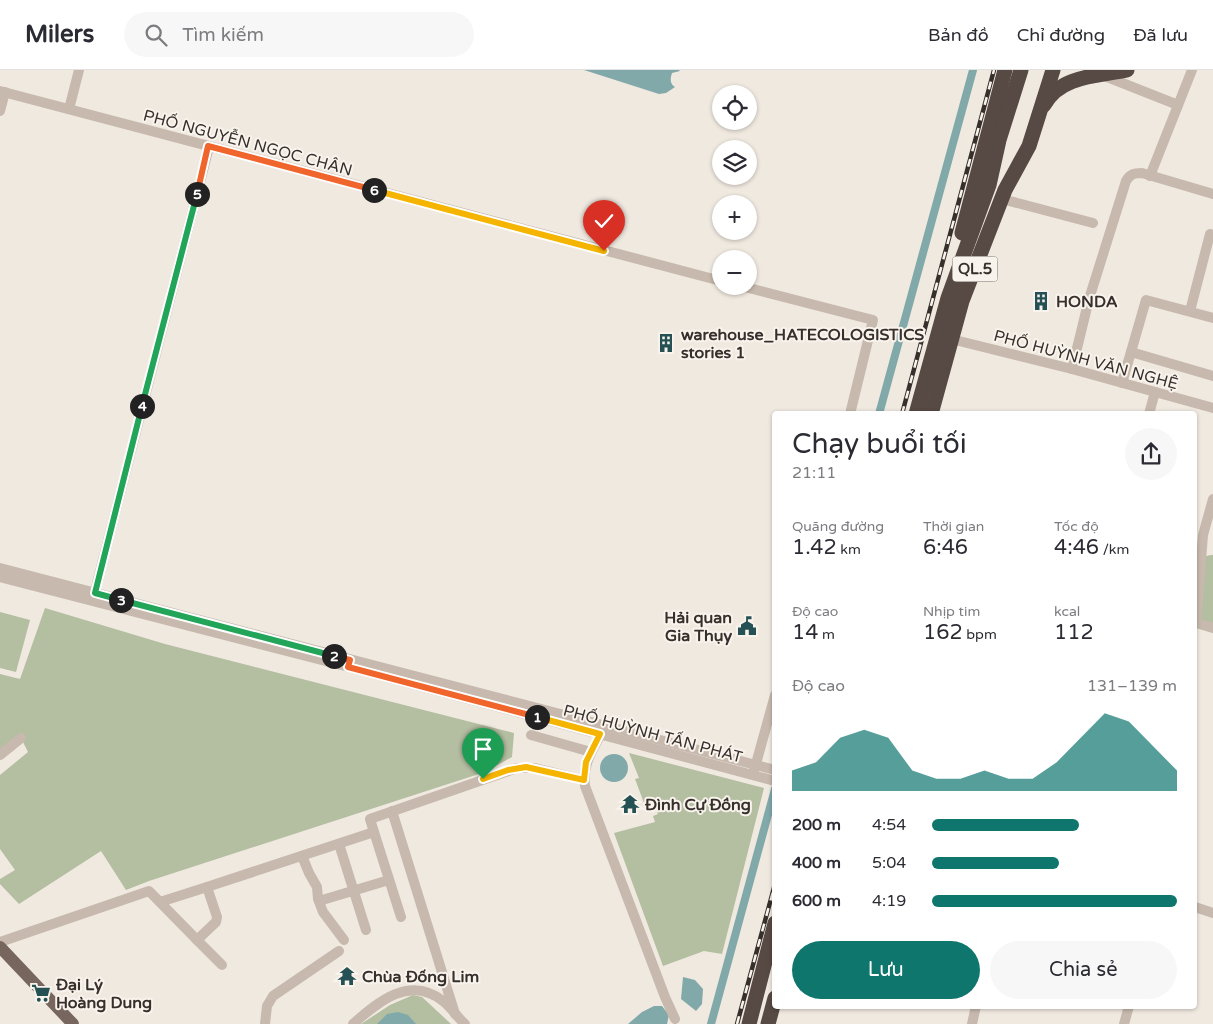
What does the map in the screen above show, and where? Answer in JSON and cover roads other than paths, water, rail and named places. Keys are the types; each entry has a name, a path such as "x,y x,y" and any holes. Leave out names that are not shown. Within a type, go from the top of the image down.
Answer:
{"highway":[{"path":"948,298 952,274 1005,70"},
{"name":"QL.5","path":"917,411 948,298 989,185 999,140 1021,70"},
{"name":"QL.5","path":"932,411 962,302 1002,199 1029,146 1053,70"},
{"path":"1034,130 1045,103 1055,92 1077,80 1128,70"},
{"path":"749,1024 772,935"},
{"path":"768,1024 772,1009"}],"main road":[{"path":"0,947 73,1024"}],"street":[{"path":"69,109 80,70"},
{"path":"1150,176 1192,70"},
{"path":"1101,74 1178,105"},
{"path":"0,112 2,92"},
{"name":"PHỐ NGUYỄN NGỌC CHÂN","path":"2,92 712,279"},
{"path":"94,597 208,146"},
{"path":"1072,369 1089,299 1126,181 1133,174 1140,173 1213,194"},
{"path":"1002,199 1093,223"},
{"path":"1190,311 1211,234"},
{"path":"757,290 873,320 851,411"},
{"path":"1122,383 1146,300 1213,318"},
{"name":"PHỐ HUỲNH VĂN NGHỆ","path":"951,339 1072,369 1213,408"},
{"path":"1131,352 1213,376"},
{"path":"1150,411 1155,392"},
{"path":"1197,602 1200,538 1213,499"},
{"path":"1200,538 1213,549"},
{"name":"PHỐ HUỲNH TẤN PHÁT","path":"0,568 94,597"},
{"name":"PHỐ HUỲNH TẤN PHÁT","path":"0,577 94,597 349,663 755,770 772,779"},
{"path":"1197,623 1213,628"},
{"name":"PHỐ HUỲNH TẤN PHÁT","path":"479,698 600,734 755,770 772,770"},
{"path":"755,770 772,706"},
{"path":"600,734 586,762 584,780 665,997 675,1018"},
{"path":"531,735 591,752"},
{"path":"0,755 21,738"},
{"path":"401,917 370,819 516,768 535,768 584,780"},
{"path":"392,811 455,1014"},
{"path":"160,902 374,832"},
{"path":"339,844 366,930"},
{"path":"302,856 308,873 317,887 319,902 326,917 344,940"},
{"path":"319,902 389,880"},
{"path":"197,940 216,922 217,917 207,887"},
{"path":"0,942 150,892 222,965"},
{"path":"1197,908 1213,913"},
{"path":"265,1024 267,1006 273,996 339,951"},
{"path":"353,1024 388,998 407,990 415,989 431,994 444,1002 465,1024"},
{"path":"972,1024 974,1009"},
{"path":"1124,1024 1128,1009"}],"water":[{"path":"584,70 680,71 672,73 671,81 675,87 666,93 659,94"},
{"path":"614,754 624,758 628,768 624,778 614,782 604,778 600,768 604,758"},
{"path":"683,977 695,980 703,989 702,1004 696,1011 681,999"},
{"path":"654,1006 662,1006 669,1015 667,1024 628,1024 642,1012"},
{"path":"398,1012 408,1015 416,1024 377,1024 387,1014"}],"waterway":[{"path":"880,411 973,70"},
{"path":"711,1024 772,800"}],"railway":[{"path":"903,411 994,70"},
{"path":"737,1024 772,895"}],"place":[{"name":"HONDA","path":"1041,301"},
{"name":"warehouse_HATECOLOGISTICS stories 1","path":"666,343"},
{"name":"Hải quan Gia Thụy","path":"747,626"},
{"name":"Đình Cự Đồng","path":"630,804"},
{"name":"Chùa Đống Lim","path":"347,976"},
{"name":"Đại Lý Hoàng Dung","path":"41,993"}]}
